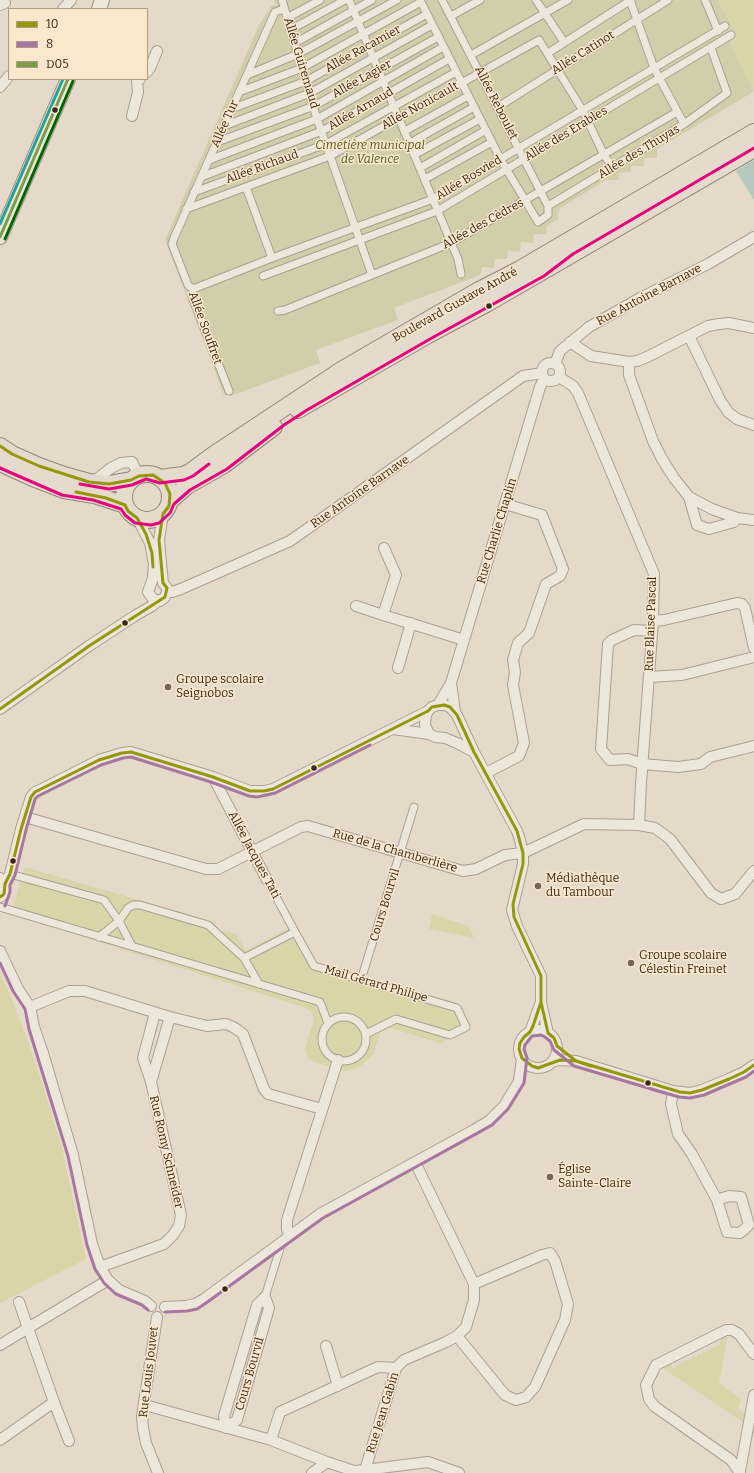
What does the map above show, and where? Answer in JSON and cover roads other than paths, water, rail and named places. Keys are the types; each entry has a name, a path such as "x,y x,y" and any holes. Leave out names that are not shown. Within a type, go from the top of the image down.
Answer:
{"main road":[{"path":"0,236 68,80"},
{"name":"Boulevard Gustave André","path":"0,446 12,454 64,476 93,482 108,484 153,475 160,478 190,472 213,455 343,369 479,290 520,269 754,132"},
{"name":"Boulevard Gustave André","path":"137,518 151,520 187,486 224,465 281,421 304,406 428,335 494,300 754,150"},
{"path":"0,463 64,490 94,495 125,505"},
{"path":"135,478 126,488 124,496 125,505 128,511 137,518"},
{"path":"160,478 168,488 166,507"}],"street":[{"path":"64,8 71,0"},
{"name":"Allée Tur","path":"172,244 186,209 275,12 283,4 290,0"},
{"path":"287,18 320,0"},
{"path":"290,30 345,0"},
{"path":"349,0 458,259 461,274"},
{"path":"294,43 372,0"},
{"path":"247,75 298,54 398,0"},
{"name":"Allée Reboulet","path":"442,0 548,206"},
{"path":"451,16 480,0"},
{"path":"536,0 564,42"},
{"path":"471,55 568,0"},
{"path":"613,168 604,155 583,111 548,53 630,0 654,68 684,124"},
{"name":"Allée Catinot","path":"498,107 668,0"},
{"path":"705,0 718,31"},
{"path":"239,92 302,68 420,1 501,160 538,222 548,215 548,206"},
{"name":"Allée Guiremaud","path":"283,4 317,119 372,275"},
{"name":"Allée Racamier","path":"231,109 306,81 427,14"},
{"path":"224,126 310,93 432,25"},
{"name":"Allée Bosvied","path":"193,289 272,258 433,200 725,26"},
{"name":"Allée des Erables","path":"263,276 437,211 731,35"},
{"name":"Allée Lagier","path":"217,142 314,106 438,36"},
{"name":"Allée Nonicault","path":"186,209 330,156 539,40 548,53"},
{"path":"209,160 317,119 443,47"},
{"name":"Allée des Thuyas","path":"548,206 684,124 727,93 711,48"},
{"path":"148,71 157,51"},
{"name":"Allée Arnaud","path":"201,177 322,131 449,59"},
{"name":"Allée Richaud","path":"194,192 326,144 456,72"},
{"path":"0,87 8,77"},
{"path":"132,116 138,92 137,80"},
{"path":"405,131 468,96"},
{"path":"410,143 474,107"},
{"name":"Allée des Cèdres","path":"278,312 451,243 677,112"},
{"path":"414,155 480,118"},
{"path":"420,168 486,130"},
{"path":"425,179 492,142"},
{"path":"246,187 272,258"},
{"name":"Rue Antoine Barnave","path":"555,364 560,352 589,327 640,298 708,264 754,236"},
{"name":"Allée Souffret","path":"172,244 188,285 193,289 193,299 229,390"},
{"path":"570,342 591,356 629,362 647,357 708,326 729,324 754,328"},
{"path":"689,336 720,400 728,412 737,419 754,425"},
{"path":"629,362 629,375 653,441 674,478 689,497 697,525 709,529 734,522 737,518"},
{"path":"548,363 555,364 560,370 559,376 553,381 548,381 543,376 544,366 548,363"},
{"name":"Rue Antoine Barnave","path":"165,588 172,592 181,589 290,541 523,376 543,376"},
{"name":"Rue Charlie Chaplin","path":"438,705 451,683 543,376"},
{"name":"Rue Blaise Pascal","path":"559,376 574,386 578,393 654,574 639,825"},
{"path":"689,497 737,518 754,520"},
{"path":"486,773 519,756 524,743 513,685 515,672 513,660 518,643 529,633 546,584 560,576 562,569 542,515 505,504"},
{"path":"153,598 163,599 165,588 159,540 166,507"},
{"path":"137,518 150,543 152,552 154,564 152,584 148,589 153,598"},
{"path":"383,614 396,575 384,548"},
{"path":"152,584 156,582 165,588"},
{"path":"0,709 136,615 153,598"},
{"path":"754,648 745,608 742,604 737,603 664,620 652,626 634,630 612,640 608,644 601,749 610,760 628,759 642,764 678,767 701,764 710,757 754,746"},
{"path":"356,606 464,640"},
{"path":"398,668 411,623"},
{"path":"649,677 682,674 754,657"},
{"name":"Rue Charlie Chaplin","path":"451,683 457,715 474,752 517,831 523,853"},
{"path":"328,1023 320,1002 99,937 0,902 5,891 2,881 5,873 12,863 31,797 35,792 99,760 122,753 131,752 213,777 250,791 264,791 273,789 438,705 450,707 457,715 457,729 454,733 445,738"},
{"path":"428,711 425,725 429,734"},
{"path":"393,728 445,738 474,752"},
{"name":"Allée Jacques Tati","path":"213,777 294,932"},
{"name":"Cours Bourvil","path":"361,980 414,807"},
{"name":"Rue de la Chamberlière","path":"25,817 206,869 218,869 301,827 308,826 463,871 476,869 505,855 523,853 584,824 639,825 655,828 670,839 711,893 721,899 735,894 754,871"},
{"path":"523,853 521,877 512,910 517,926 541,976 541,1002 548,1033"},
{"path":"5,873 104,900 119,921 132,946"},
{"path":"99,937 119,921 128,908 133,905 140,905 208,925 244,958 259,984"},
{"path":"244,958 294,932"},
{"name":"Mail Gérard Philipe","path":"294,932 314,966 457,1008 466,1027 450,1035 396,1019 366,1034"},
{"path":"0,951 18,989 30,1008 34,1027 73,1155 92,1244 100,1267 108,1280 118,1290 145,1301 151,1306"},
{"path":"30,1008 69,991 85,991 155,1013 207,1026 226,1024 236,1028 243,1034 264,1089 268,1094 322,1109"},
{"path":"538,1068 526,1063 522,1058 519,1049 520,1043 530,1032 541,1002"},
{"name":"Rue Romy Schneider","path":"100,1267 164,1244 179,1226 181,1215 151,1082 143,1058 155,1013"},
{"name":"Rue Romy Schneider","path":"151,1082 170,1017"},
{"path":"340,1017 354,1019 363,1028 366,1034 366,1042 364,1049 359,1055 353,1059 345,1061 338,1060 327,1053 322,1041 322,1034 328,1023 340,1017"},
{"path":"530,1032 542,1030 554,1038 557,1046 557,1052 552,1062"},
{"path":"557,1046 576,1061"},
{"path":"151,1306 154,1303 159,1302 165,1307 195,1304 286,1239 308,1221 489,1121 504,1106 519,1081 522,1058"},
{"name":"Cours Bourvil","path":"226,1428 237,1420 269,1308 265,1297 286,1239 287,1220 338,1060"},
{"path":"519,1081 538,1068 552,1062 560,1060 576,1061 673,1091 690,1093 702,1090 729,1079 744,1072 754,1065"},
{"path":"673,1091 671,1104 678,1134 692,1154 716,1200"},
{"name":"Rue Jean Gabin","path":"145,1405 271,1440 354,1471 366,1471 396,1368 404,1360 457,1336 466,1327 474,1300 474,1284 415,1162"},
{"path":"457,1336 504,1395 516,1400 526,1398 535,1387 565,1320 568,1304 555,1261 550,1253 474,1284"},
{"path":"0,1345 108,1280"},
{"path":"19,1302 69,1441"},
{"path":"151,1306 151,1312 157,1317 163,1314 165,1307"},
{"name":"Rue Louis Jouvet","path":"157,1317 145,1405 142,1416 146,1443 158,1473"},
{"path":"740,1472 731,1460 654,1406 650,1399 646,1385 656,1365 726,1330 732,1330 739,1334 754,1354"},
{"path":"326,1346 338,1386"},
{"path":"271,1440 280,1412 378,1367 396,1368"},
{"path":"740,1472 754,1395"},
{"path":"0,1440 54,1402"},
{"path":"312,1473 327,1462"},
{"path":"366,1471 428,1462 459,1473"}],"place":[{"name":"Groupe scolaire Seignobos","path":"168,687"},
{"name":"Médiathèque du Tambour","path":"538,886"},
{"name":"Groupe scolaire Célestin Freinet","path":"631,963"},
{"name":"Église Sainte-Claire","path":"550,1177"}],"park label":[{"name":"Cimetière municipal de Valence","path":"370,153"}]}
